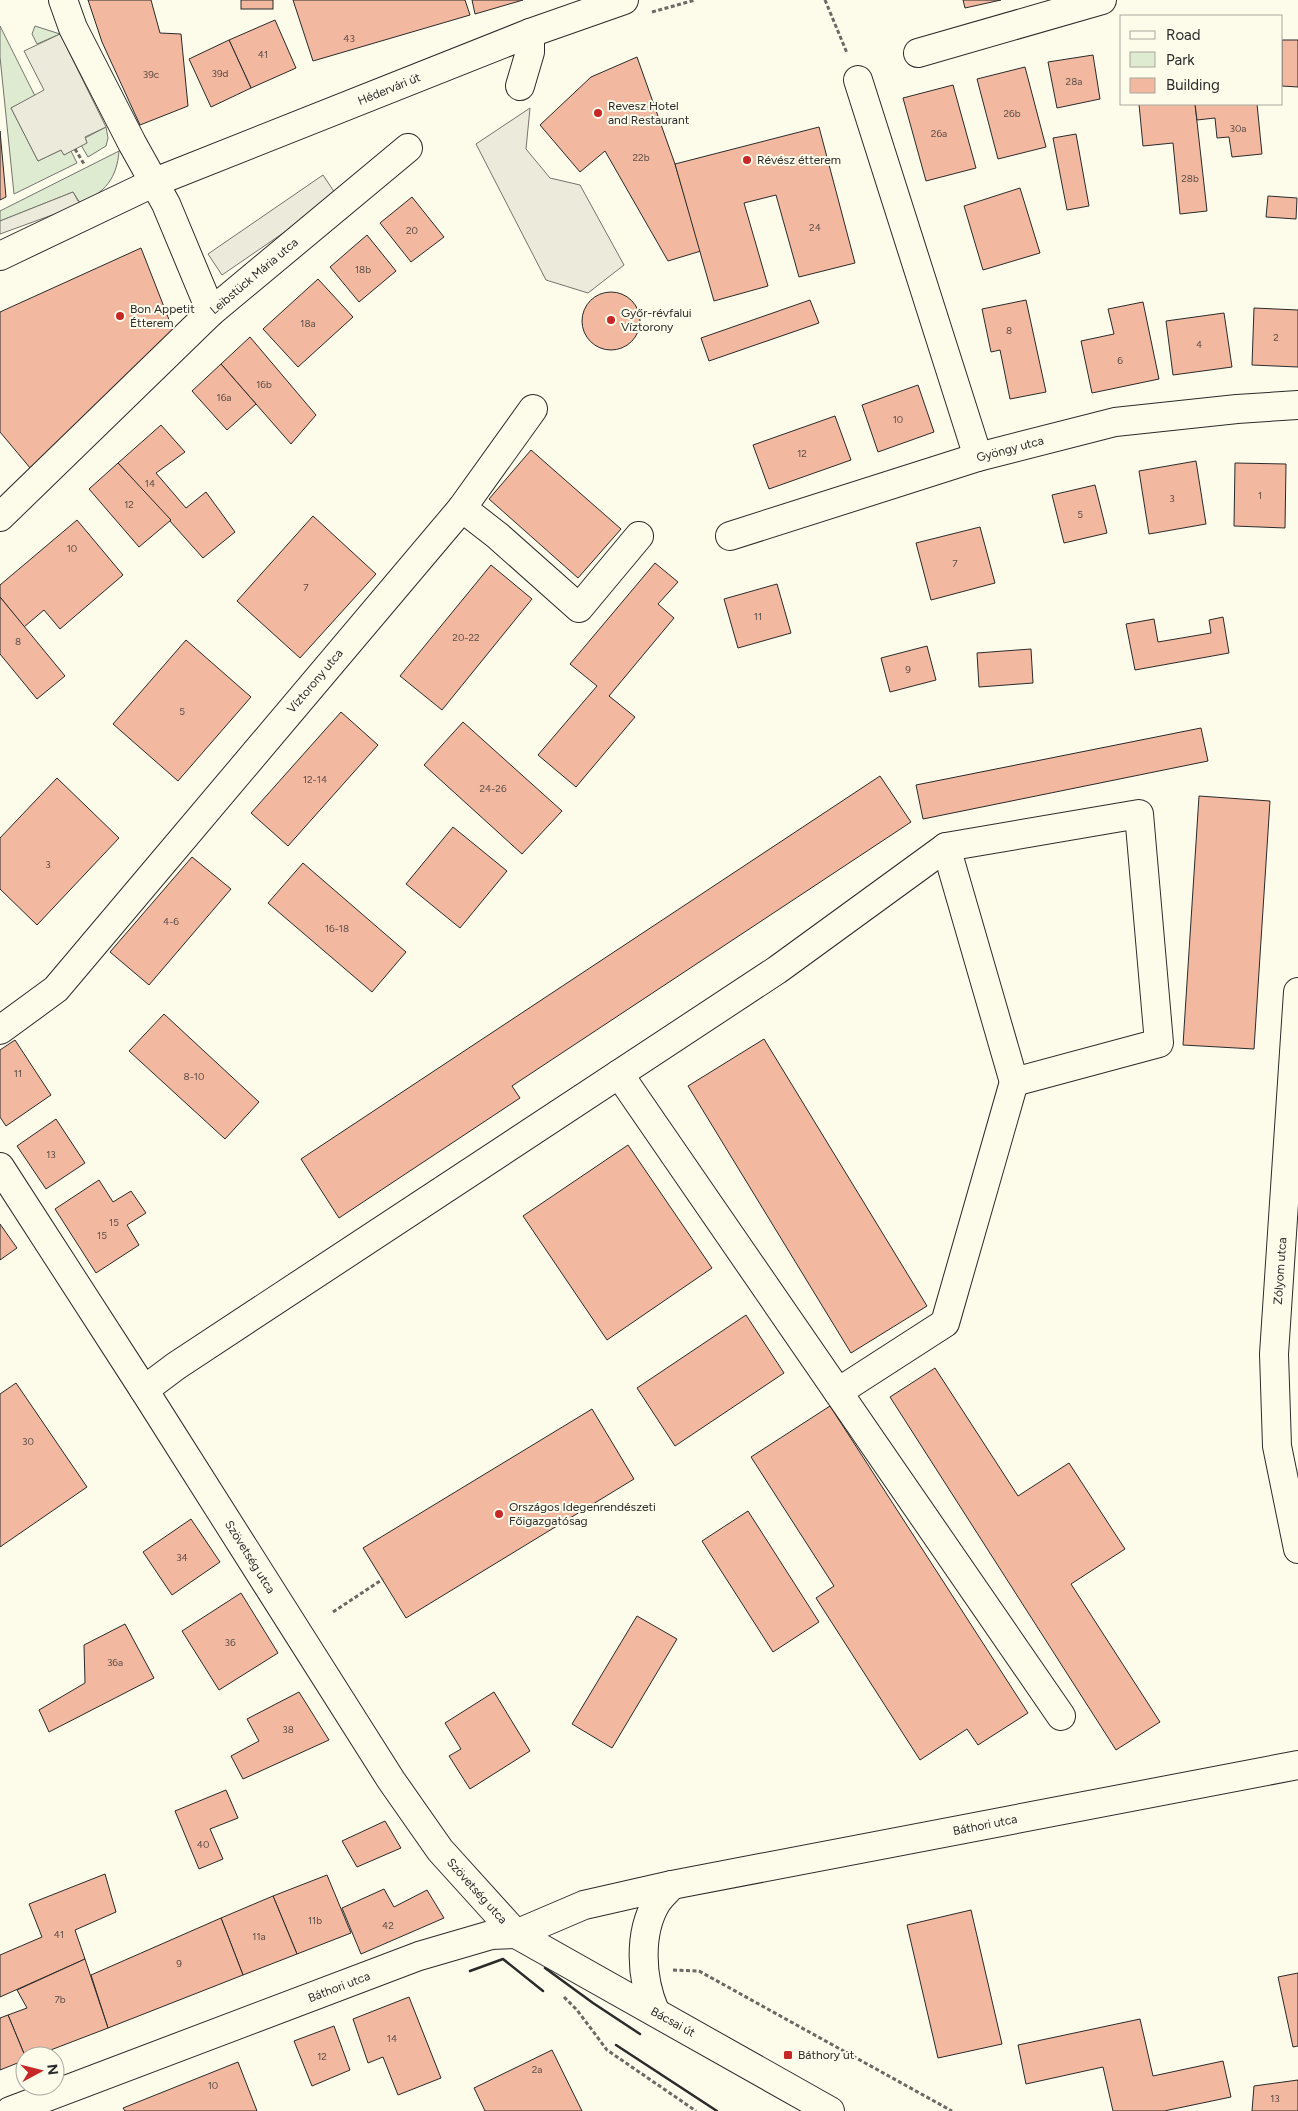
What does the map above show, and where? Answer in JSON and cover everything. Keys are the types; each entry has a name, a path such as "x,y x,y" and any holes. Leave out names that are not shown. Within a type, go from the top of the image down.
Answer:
{"street":[{"path":"63,0 78,37 132,143 166,204 211,312"},
{"name":"Hédervári út","path":"0,256 155,182 530,33 624,0"},
{"path":"918,53 1102,0"},
{"path":"520,86 530,52 530,33"},
{"path":"858,80 978,457"},
{"name":"Leibstück Mária utca","path":"0,517 211,312 408,148"},
{"name":"Gyöngy utca","path":"730,536 978,457 1115,422 1237,408 1298,405"},
{"name":"Víztorony utca","path":"0,1030 56,989 462,508 533,409"},
{"path":"462,508 498,536 580,608 639,536"},
{"path":"144,1390 190,1357 777,970 946,847 1139,814 1159,1042 1014,1082"},
{"path":"838,1392 944,1323 1014,1082 946,847"},
{"name":"Zólyom utca","path":"1298,992 1274,1354 1277,1446 1298,1549"},
{"path":"619,1074 1061,1716"},
{"name":"Szövetség utca","path":"0,1167 391,1780 440,1850 516,1934"},
{"name":"Báthori utca","path":"10,2111 419,1956 491,1935 516,1934 584,1905 672,1885 1298,1766"},
{"path":"655,2011 650,1999 646,1977 645,1936 648,1922 658,1901 672,1885"},
{"name":"Bácsai út","path":"516,1934 830,2111"}],"path":[{"path":"825,0 858,80"},
{"path":"76,149 84,164"},
{"path":"333,1612 382,1579"},
{"path":"671,1970 699,1971 952,2111"},
{"path":"563,1997 577,2010 607,2050 696,2111"}],"green space":[{"path":"0,26 35,96 11,108 38,161 61,150 64,155 71,151 77,163 14,194 0,57"},
{"path":"35,26 60,34 37,44 32,34"},
{"path":"106,127 108,138 106,146 88,157 81,145 87,143 85,138"},
{"path":"119,151 116,169 112,177 103,189 89,199 80,203 73,192 0,221 0,211"}],"shaded area":[{"path":"60,34 106,127 85,137 87,143 64,155 61,150 38,161 11,108 44,90 24,51"},
{"path":"530,108 526,149 550,178 580,185 624,265 588,293 546,280 476,144"},
{"path":"323,175 337,196 222,275 208,254"},
{"path":"73,192 78,201 85,203 0,234 0,221"}],"building":[{"path":"88,0 151,0 160,33 181,34 188,106 140,125 102,42"},
{"path":"241,0 273,0 273,9 241,9"},
{"path":"293,0 465,0 470,15 313,61"},
{"path":"472,0 523,0 475,14"},
{"path":"963,0 1001,0 965,8"},
{"path":"275,20 296,68 251,88 229,40"},
{"path":"229,40 251,88 211,107 189,59"},
{"path":"1283,40 1298,40 1298,87 1283,86"},
{"path":"1093,55 1100,99 1057,108 1048,62"},
{"path":"637,57 675,164 701,251 668,261 605,151 580,172 540,125 591,77"},
{"path":"1025,67 1046,147 998,159 977,79"},
{"path":"953,85 976,168 926,181 903,98"},
{"path":"1139,105 1195,105 1207,211 1180,214 1173,143 1143,146"},
{"path":"1195,105 1257,105 1262,154 1232,157 1229,137 1217,138 1215,118 1197,120"},
{"path":"819,127 855,263 799,277 776,195 744,203 768,286 714,301 675,164"},
{"path":"0,131 6,197 0,200"},
{"path":"1076,134 1089,206 1067,210 1053,138"},
{"path":"1020,188 1040,253 983,270 964,206"},
{"path":"1268,196 1297,198 1296,219 1266,217"},
{"path":"412,197 444,237 411,262 380,223"},
{"path":"367,235 396,271 359,302 330,267"},
{"path":"141,248 175,335 31,469 0,432 0,312"},
{"path":"318,279 353,317 298,367 263,329"},
{"name":"Győr-révfalui Víztorony","path":"605,292 617,292 632,300 640,315 640,327 632,342 617,350 605,350 590,342 582,327 582,315 590,300"},
{"path":"810,300 819,323 709,361 701,338"},
{"path":"1026,300 1046,392 1010,399 1000,350 991,352 982,309"},
{"path":"1143,302 1159,379 1092,393 1081,341 1114,334 1108,309"},
{"path":"1254,308 1298,310 1298,367 1252,365"},
{"path":"1224,313 1232,367 1173,375 1166,321"},
{"path":"250,337 316,415 291,444 221,364"},
{"path":"221,364 256,404 227,430 192,391"},
{"path":"918,385 934,432 878,452 862,405"},
{"path":"835,416 851,460 769,489 753,445"},
{"path":"161,425 185,452 156,473 186,508 206,492 235,532 203,558 118,463"},
{"path":"531,450 621,529 578,578 489,499"},
{"path":"1196,461 1206,524 1149,534 1139,471"},
{"path":"118,463 171,520 139,547 89,489"},
{"path":"1235,463 1286,464 1285,528 1234,526"},
{"path":"1095,485 1107,533 1064,543 1052,495"},
{"path":"313,516 376,574 300,658 237,601"},
{"path":"77,520 123,575 60,629 44,610 24,627 0,597 0,585"},
{"path":"980,527 995,583 931,600 916,543"},
{"path":"655,563 678,582 658,604 674,618 609,696 635,717 576,787 538,755 597,686 570,664"},
{"path":"491,565 532,599 442,710 400,676"},
{"path":"777,584 791,633 738,648 724,599"},
{"path":"0,597 65,676 37,699 0,654"},
{"path":"1223,617 1229,653 1135,670 1126,624 1154,619 1158,642 1211,633 1209,620"},
{"path":"186,640 251,697 178,781 113,724"},
{"path":"927,646 936,680 890,692 881,658"},
{"path":"1031,649 1033,683 979,687 977,653"},
{"path":"341,712 378,745 288,846 251,813"},
{"path":"463,722 562,811 522,854 424,765"},
{"path":"1201,728 1208,761 923,819 916,785"},
{"path":"880,776 911,822 512,1086 520,1098 339,1218 301,1159"},
{"path":"57,778 119,838 37,925 0,889 0,838"},
{"path":"1199,796 1270,801 1254,1049 1183,1045"},
{"path":"453,827 507,871 460,928 406,884"},
{"path":"192,857 231,889 149,985 110,952"},
{"path":"303,863 406,952 372,992 268,903"},
{"path":"164,1014 259,1102 225,1139 129,1051"},
{"path":"764,1039 927,1306 851,1353 688,1086"},
{"path":"15,1040 51,1095 6,1126 0,1117 0,1050"},
{"path":"56,1119 85,1163 46,1189 17,1146"},
{"path":"628,1145 712,1268 607,1340 523,1216"},
{"path":"99,1180 113,1202 131,1191 146,1213 127,1225 139,1245 96,1273 55,1209"},
{"path":"0,1224 17,1248 0,1260"},
{"path":"746,1315 784,1373 675,1446 637,1388"},
{"path":"935,1368 1018,1496 1069,1463 1125,1549 1071,1584 1160,1722 1116,1750 890,1397"},
{"path":"16,1383 87,1487 0,1547 0,1394"},
{"path":"830,1406 1028,1713 978,1745 967,1729 920,1760 816,1598 834,1586 751,1457"},
{"name":"Országos Idegenrendészeti Főigazgatósag","path":"592,1409 634,1479 406,1618 363,1548"},
{"path":"748,1511 819,1622 773,1652 702,1541"},
{"path":"191,1519 220,1562 172,1595 143,1552"},
{"path":"241,1593 278,1653 219,1690 182,1631"},
{"path":"637,1616 677,1639 612,1748 572,1724"},
{"path":"125,1624 154,1678 49,1732 39,1710 85,1683 84,1645"},
{"path":"299,1692 329,1740 243,1779 231,1756 259,1741 247,1719"},
{"path":"494,1692 530,1751 470,1789 449,1756 461,1749 445,1723"},
{"path":"226,1790 238,1818 210,1829 223,1859 199,1869 175,1811"},
{"path":"385,1821 401,1848 357,1867 342,1841"},
{"path":"105,1874 116,1912 75,1930 85,1959 0,1997 0,1955 42,1937 29,1904"},
{"path":"327,1875 351,1933 297,1954 273,1896"},
{"path":"384,1889 394,1907 427,1890 444,1918 361,1954 342,1908"},
{"path":"273,1896 297,1954 243,1975 221,1918"},
{"path":"971,1910 1002,2044 938,2058 907,1925"},
{"path":"221,1918 243,1975 108,2028 91,1975"},
{"path":"85,1959 108,2028 61,2046 21,2046 8,2015 27,2008 17,1990"},
{"path":"1298,1973 1298,2046 1293,2047 1278,1977"},
{"path":"409,1997 441,2078 398,2095 383,2057 368,2063 353,2019"},
{"path":"8,2015 21,2046 15,2046 15,2064 0,2070 0,2018"},
{"path":"1140,2019 1153,2076 1223,2061 1231,2097 1164,2111 1113,2111 1103,2067 1026,2084 1018,2045"},
{"path":"334,2026 350,2070 312,2086 294,2041"},
{"path":"552,2050 582,2111 485,2111 474,2088"},
{"path":"238,2062 257,2111 125,2111 123,2108"},
{"path":"1298,2080 1298,2111 1252,2111 1254,2086"}],"wall":[{"path":"470,1971 503,1959 543,1991"},
{"path":"545,1968 640,2034"},
{"path":"616,2045 717,2111"}],"place":[{"name":"Revesz Hotel and Restaurant","path":"598,113"},
{"name":"Révész étterem","path":"747,160"},
{"name":"Bon Appetit Étterem","path":"120,316"},
{"name":"Győr-révfalui Víztorony","path":"611,320"},
{"name":"Országos Idegenrendészeti Főigazgatósag","path":"499,1514"},
{"name":"Báthory út","path":"788,2055"}]}
